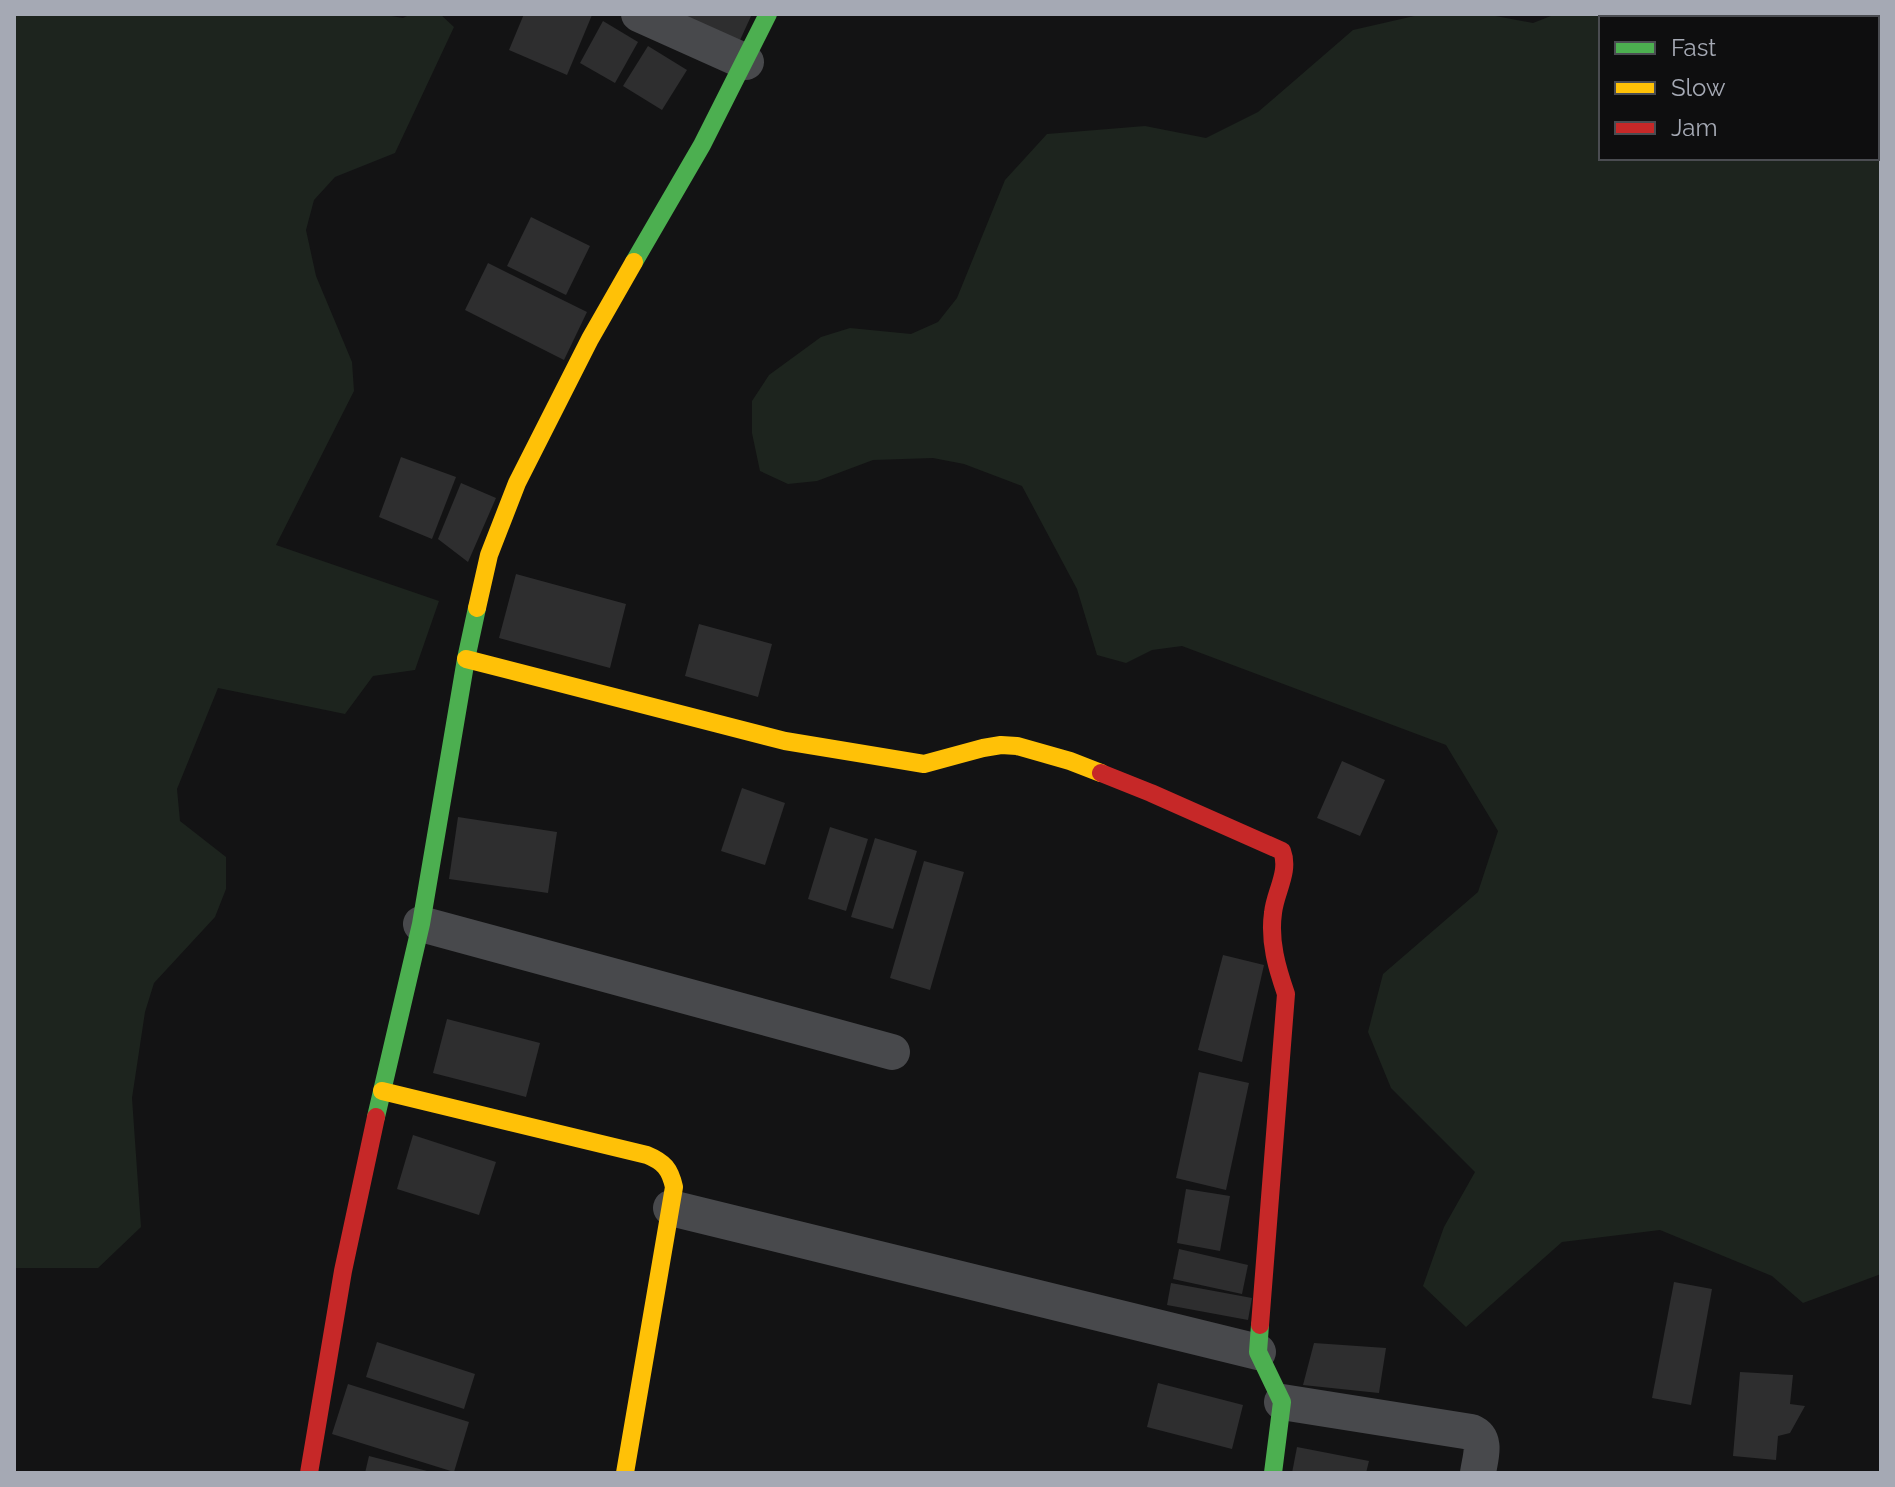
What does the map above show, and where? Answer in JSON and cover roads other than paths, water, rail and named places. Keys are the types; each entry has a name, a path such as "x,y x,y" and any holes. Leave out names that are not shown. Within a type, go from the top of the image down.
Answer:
{"street":[{"path":"639,14 746,62"},
{"path":"309,1473 343,1271 421,924 466,659 489,555 517,483 590,339 702,145 768,14"},
{"path":"466,659 785,741 924,764 983,748 1017,746 1070,761 1137,787 1282,851 1286,861 1274,903 1271,936 1286,994 1258,1352 1282,1402 1273,1473"},
{"path":"421,924 892,1052"},
{"path":"382,1091 657,1159 667,1165 674,1187 625,1473"},
{"path":"671,1208 1258,1352"},
{"path":"1282,1402 1471,1432 1482,1442 1478,1473"}]}
